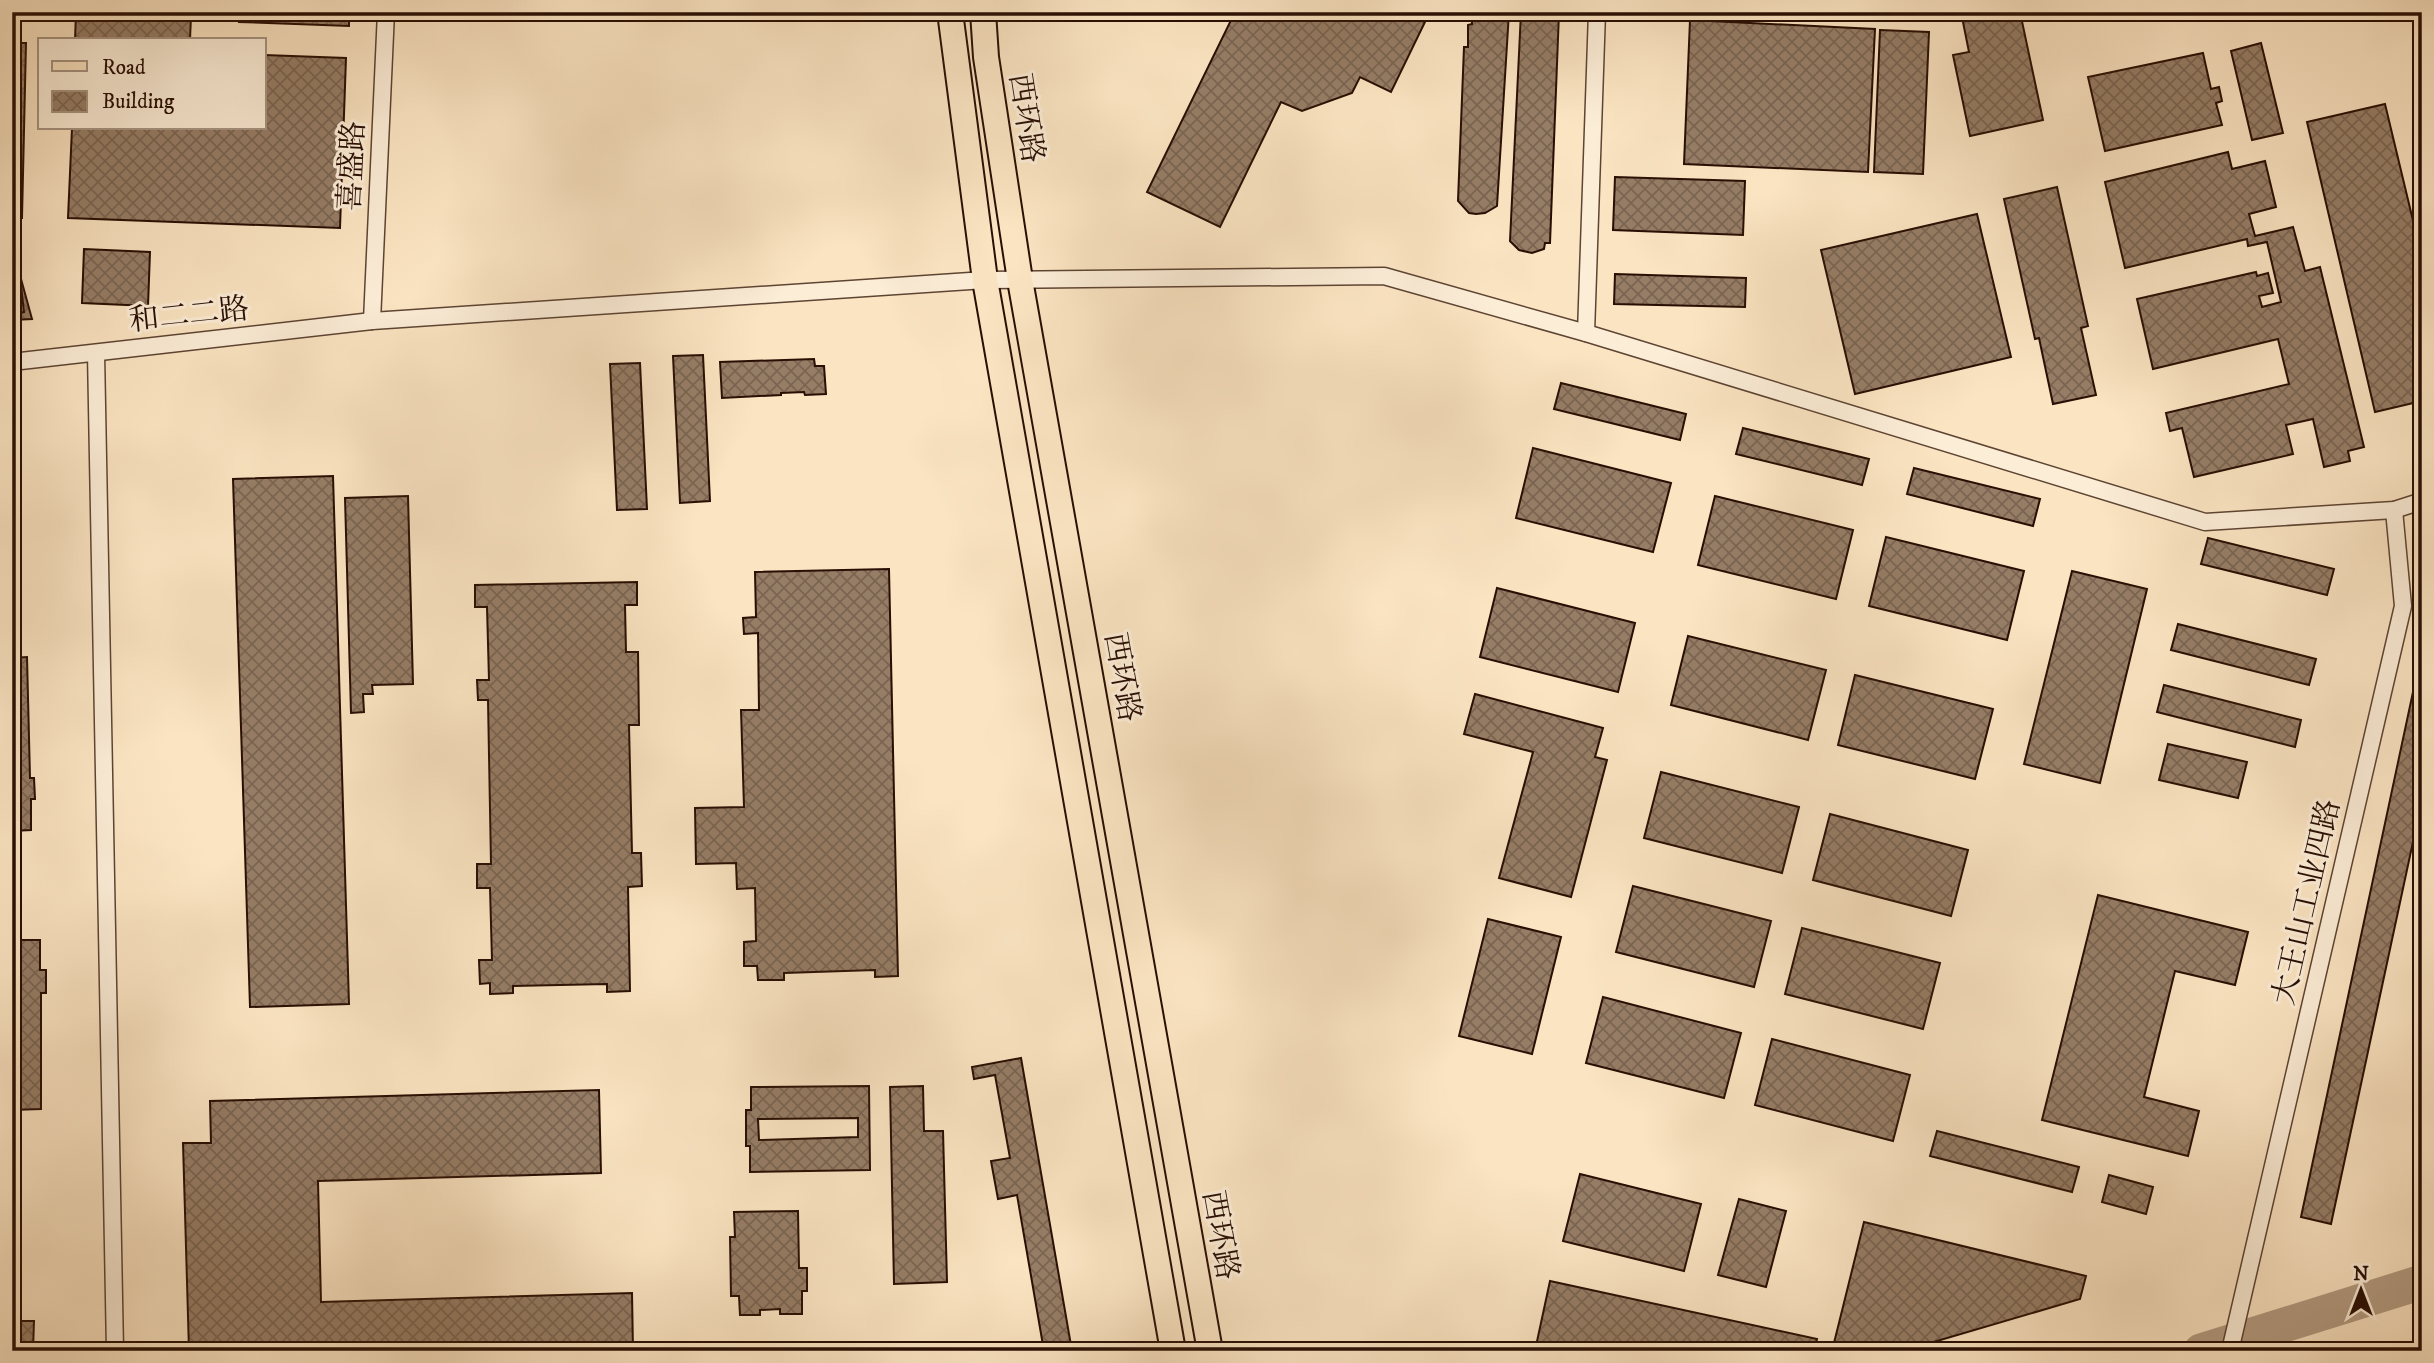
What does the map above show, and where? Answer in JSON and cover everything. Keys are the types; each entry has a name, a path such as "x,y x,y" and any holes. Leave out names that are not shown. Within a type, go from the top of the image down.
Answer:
{"main road":[{"path":"950,12 985,280 1173,1351"},
{"name":"西环路","path":"983,12 986,57 1020,280 1210,1351"}],"street":[{"name":"喜盛路","path":"372,321 386,12"},
{"path":"1586,333 1597,12"},
{"name":"和二二路","path":"12,362 372,321 985,280 1384,276 1586,333 2205,522 2393,510 2422,501"},
{"path":"96,353 115,1351"},
{"name":"大王山工业四路","path":"2230,1351 2403,606 2393,510"}],"building":[{"path":"76,12 191,16 190,38 75,38"},
{"path":"240,12 349,12 349,26 239,22"},
{"path":"1235,12 1406,12 1425,22 1391,92 1360,77 1352,93 1302,111 1281,102 1220,227 1147,192"},
{"path":"1472,12 1509,12 1497,206 1485,213 1476,214 1469,213 1458,201 1464,47 1468,47 1468,25 1472,24"},
{"path":"1521,12 1559,13 1550,243 1545,243 1544,249 1532,253 1519,250 1510,241"},
{"path":"1961,12 2020,12 2043,120 1970,136 1953,55 1969,52"},
{"path":"1690,20 1875,29 1868,172 1684,164"},
{"path":"1880,30 1929,32 1923,174 1874,172"},
{"path":"12,43 26,43 22,218 12,218"},
{"path":"2261,43 2283,133 2252,140 2231,51"},
{"path":"2203,53 2211,89 2219,87 2222,101 2216,103 2222,125 2105,151 2088,77"},
{"path":"266,55 346,58 340,228 68,218 72,130 266,130"},
{"path":"2385,104 2422,258 2422,401 2375,412 2307,122"},
{"path":"2228,152 2232,169 2265,161 2276,207 2249,214 2255,236 2293,227 2305,271 2320,267 2364,447 2348,451 2350,461 2324,467 2313,419 2286,425 2293,454 2194,477 2182,428 2170,431 2166,413 2289,384 2278,339 2153,369 2137,299 2256,272 2257,276 2268,273 2273,293 2259,296 2262,307 2281,302 2267,242 2248,246 2247,239 2125,268 2105,182"},
{"path":"1615,177 1745,181 1743,235 1613,230"},
{"path":"2057,187 2088,326 2081,328 2096,395 2053,404 2039,338 2035,339 2004,199"},
{"path":"1977,214 2011,357 1855,394 1821,250"},
{"path":"84,249 150,252 148,306 82,303"},
{"path":"1615,274 1746,278 1745,307 1614,304"},
{"path":"12,279 21,279 32,319 12,320"},
{"path":"21,286 24,312 14,313 15,317 12,317 12,287"},
{"path":"703,355 710,501 680,503 673,356"},
{"path":"814,359 815,366 824,366 826,394 805,395 804,392 722,398 720,362"},
{"path":"640,363 647,509 617,510 610,364"},
{"path":"1561,383 1686,414 1680,440 1554,409"},
{"path":"1743,428 1869,459 1862,485 1736,454"},
{"path":"1533,448 1671,483 1653,552 1516,518"},
{"path":"1914,468 2040,499 2033,526 1907,494"},
{"path":"12,476 16,479 19,609 12,609"},
{"path":"333,476 349,1004 250,1007 233,479"},
{"path":"408,496 413,684 372,685 373,694 363,694 364,712 351,713 345,498"},
{"path":"1715,496 1853,530 1836,599 1698,565"},
{"path":"1886,537 2024,571 2007,640 1869,606"},
{"path":"2208,538 2334,569 2327,595 2201,564"},
{"path":"889,569 898,976 875,977 875,970 784,973 784,980 758,980 757,966 744,966 744,942 756,941 755,888 737,889 736,863 696,864 695,808 744,807 741,710 759,710 758,633 744,634 743,618 756,617 755,572"},
{"path":"2072,571 2147,589 2100,783 2024,764"},
{"path":"637,582 637,605 625,605 626,652 638,652 639,725 629,725 632,853 641,853 642,886 628,887 630,991 607,992 607,984 513,986 513,993 490,994 490,983 480,984 479,960 492,960 490,888 477,888 477,864 491,864 488,700 478,700 477,680 489,680 487,607 475,607 475,585"},
{"path":"1497,588 1635,623 1618,692 1480,657"},
{"path":"2178,624 2316,659 2309,685 2171,650"},
{"path":"1688,636 1826,670 1808,740 1671,705"},
{"path":"27,657 30,778 34,778 35,799 31,799 31,830 12,831 12,658"},
{"path":"1855,675 1993,709 1975,779 1838,745"},
{"path":"2416,678 2422,679 2422,800 2331,1224 2301,1217"},
{"path":"2164,685 2301,720 2295,747 2157,712"},
{"path":"1475,694 1603,728 1595,757 1607,760 1571,897 1499,878 1533,752 1464,734"},
{"path":"2168,744 2247,762 2238,798 2159,780"},
{"path":"1661,772 1799,807 1782,873 1644,838"},
{"path":"1830,814 1968,850 1951,916 1813,880"},
{"path":"1633,886 1771,921 1754,987 1616,952"},
{"path":"2098,895 2248,932 2235,985 2175,971 2144,1097 2199,1111 2188,1156 2042,1120"},
{"path":"1488,919 1561,937 1532,1054 1459,1036"},
{"path":"1802,928 1940,963 1923,1029 1785,994"},
{"path":"12,940 40,940 40,970 46,970 46,993 41,993 41,1109 12,1110"},
{"path":"1603,997 1741,1033 1724,1098 1586,1063"},
{"path":"1772,1039 1910,1075 1893,1141 1755,1105"},
{"path":"1021,1058 1072,1351 1044,1351 1017,1195 998,1199 991,1161 1010,1158 995,1075 974,1079 972,1067"},
{"path":"869,1086 870,1170 750,1172 750,1146 746,1146 746,1110 751,1110 751,1087","holes":["858,1118 858,1137 759,1140 758,1119"]},
{"path":"923,1086 924,1131 943,1131 947,1282 894,1284 890,1087"},
{"path":"599,1090 601,1173 318,1181 321,1302 632,1293 633,1351 189,1351 183,1143 211,1143 210,1101"},
{"path":"1937,1131 2079,1167 2072,1192 1930,1156"},
{"path":"1580,1174 1701,1204 1684,1271 1563,1241"},
{"path":"2109,1175 2153,1187 2146,1214 2102,1202"},
{"path":"1739,1199 1786,1211 1766,1287 1718,1275"},
{"path":"798,1211 799,1268 807,1268 807,1291 802,1291 802,1314 780,1314 780,1309 760,1310 760,1315 740,1315 739,1296 731,1296 730,1237 735,1237 734,1212"},
{"path":"1864,1222 2086,1276 2080,1299 1903,1351 1832,1351"},
{"path":"1550,1281 1817,1339 1814,1351 1556,1351 1536,1346"},
{"path":"12,1321 34,1321 33,1351 12,1351"}],"waterway":[{"path":"2201,1351 2422,1282"}]}
